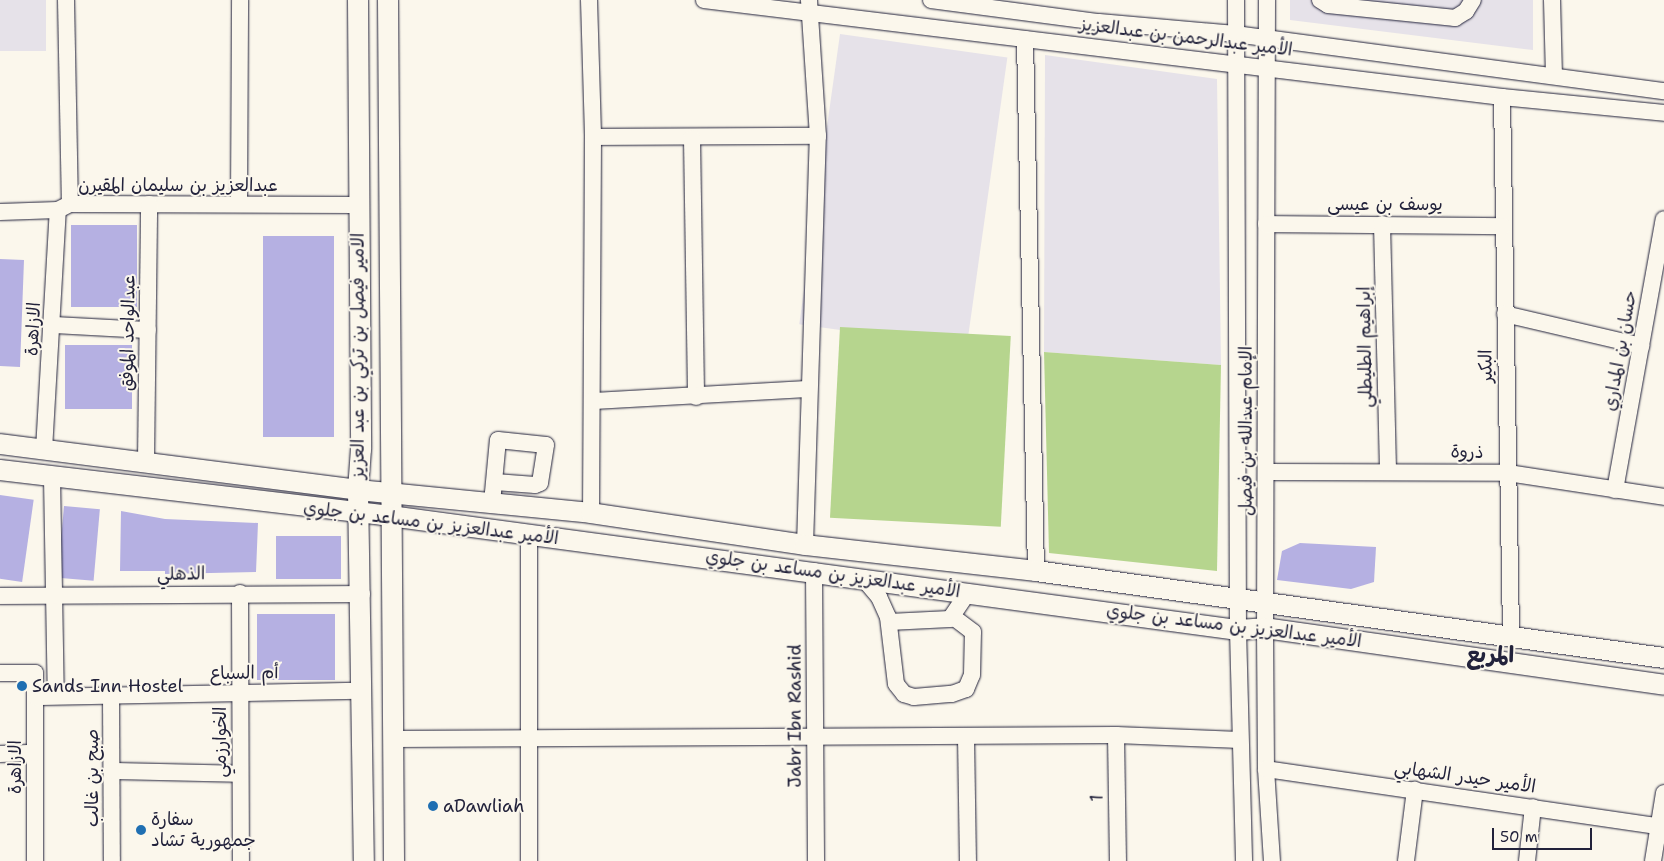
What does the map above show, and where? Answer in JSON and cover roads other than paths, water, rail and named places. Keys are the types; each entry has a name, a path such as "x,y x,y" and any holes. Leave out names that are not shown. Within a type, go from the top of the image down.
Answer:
{"main road":[{"name":"الامير فيصل بن تركي بن عبد العزيز","path":"358,0 357,205 361,450 358,490 362,594 364,861"},
{"name":"الامير فيصل بن تركي بن عبد العزيز","path":"388,0 390,516 394,861"},
{"name":"الأمير عبدالعزيز بن مساعد بن جلوي","path":"0,444 146,461 358,490 591,513 805,545 1036,570 1664,658"},
{"name":"الأمير عبدالعزيز بن مساعد بن جلوي","path":"0,470 390,516 814,571 1238,630 1265,628 1664,685"}],"street":[{"name":"الازاهرة","path":"44,450 64,207 66,0"},
{"path":"239,204 240,0"},
{"path":"589,0 593,137 591,513"},
{"name":"الأمير عبدالرحمن بن عبدالعزيز","path":"704,0 810,8 1025,39 1268,66 1502,97 1664,112"},
{"name":"الأمير عبدالرحمن بن عبدالعزيز","path":"931,0 1099,22 1235,34 1664,91"},
{"name":"الإمام عبدالله بن فيصل","path":"1236,0 1238,630 1244,861"},
{"name":"الإمام عبدالله بن فيصل","path":"1267,0 1267,601 1265,628 1266,769 1272,861"},
{"path":"1320,0 1328,5 1455,18 1466,11 1472,0"},
{"path":"1552,0 1554,76"},
{"path":"805,545 808,390 818,136 810,8"},
{"path":"1025,39 1036,570"},
{"name":"البكير","path":"1502,97 1510,635"},
{"path":"593,137 818,136"},
{"path":"692,138 696,397"},
{"name":"عبدالعزيز بن سليمان المقيرن","path":"0,212 64,207 149,204 357,205"},
{"name":"عبدالواحد الموفق","path":"146,461 149,204"},
{"name":"حسان بن المداري","path":"1615,490 1641,346 1661,252 1664,219"},
{"name":"يوسف بن عيسى","path":"1266,224 1503,226"},
{"name":"إبراهيم الطليطلي","path":"1382,224 1388,470"},
{"path":"1237,300 1241,311 1253,316 1263,311 1266,297"},
{"path":"1505,314 1641,346"},
{"path":"53,325 148,330"},
{"path":"1237,369 1241,358 1252,352 1260,355 1266,365"},
{"path":"593,401 808,390"},
{"name":"ذروة","path":"1266,472 1388,470 1508,473 1664,497"},
{"path":"52,477 56,696"},
{"path":"492,503 495,482"},
{"path":"529,535 529,861"},
{"name":"Jabr Ibn Rashid","path":"814,571 816,861"},
{"path":"863,578 885,606 889,622 896,684 900,691 914,697 952,694 966,689 970,682 973,632 953,616 889,622"},
{"path":"953,616 968,592"},
{"name":"الذهلي","path":"0,596 240,593 362,594"},
{"name":"الخوارزمي","path":"240,593 240,861"},
{"name":"الازاهرة","path":"0,673 35,673 35,861"},
{"name":"أم السباع","path":"36,697 363,691"},
{"name":"صبح بن غالب","path":"111,696 112,861"},
{"path":"392,739 1116,735 1240,740"},
{"name":"1","path":"1116,735 1118,861"},
{"path":"966,736 968,861"},
{"path":"0,754 36,753"},
{"name":"الأمير حيدر الشهابي","path":"1266,769 1658,826"},
{"path":"112,771 240,774"},
{"path":"1406,861 1414,790"},
{"path":"1653,861 1664,793"},
{"path":"1527,861 1533,807"}],"place":[{"name":"Sands Inn Hostel","path":"22,686"},
{"name":"aDawliah","path":"433,806"},
{"name":"سفارة جمهورية تشاد","path":"141,830"}],"district":[{"name":"المربع","path":"1490,655"}]}
